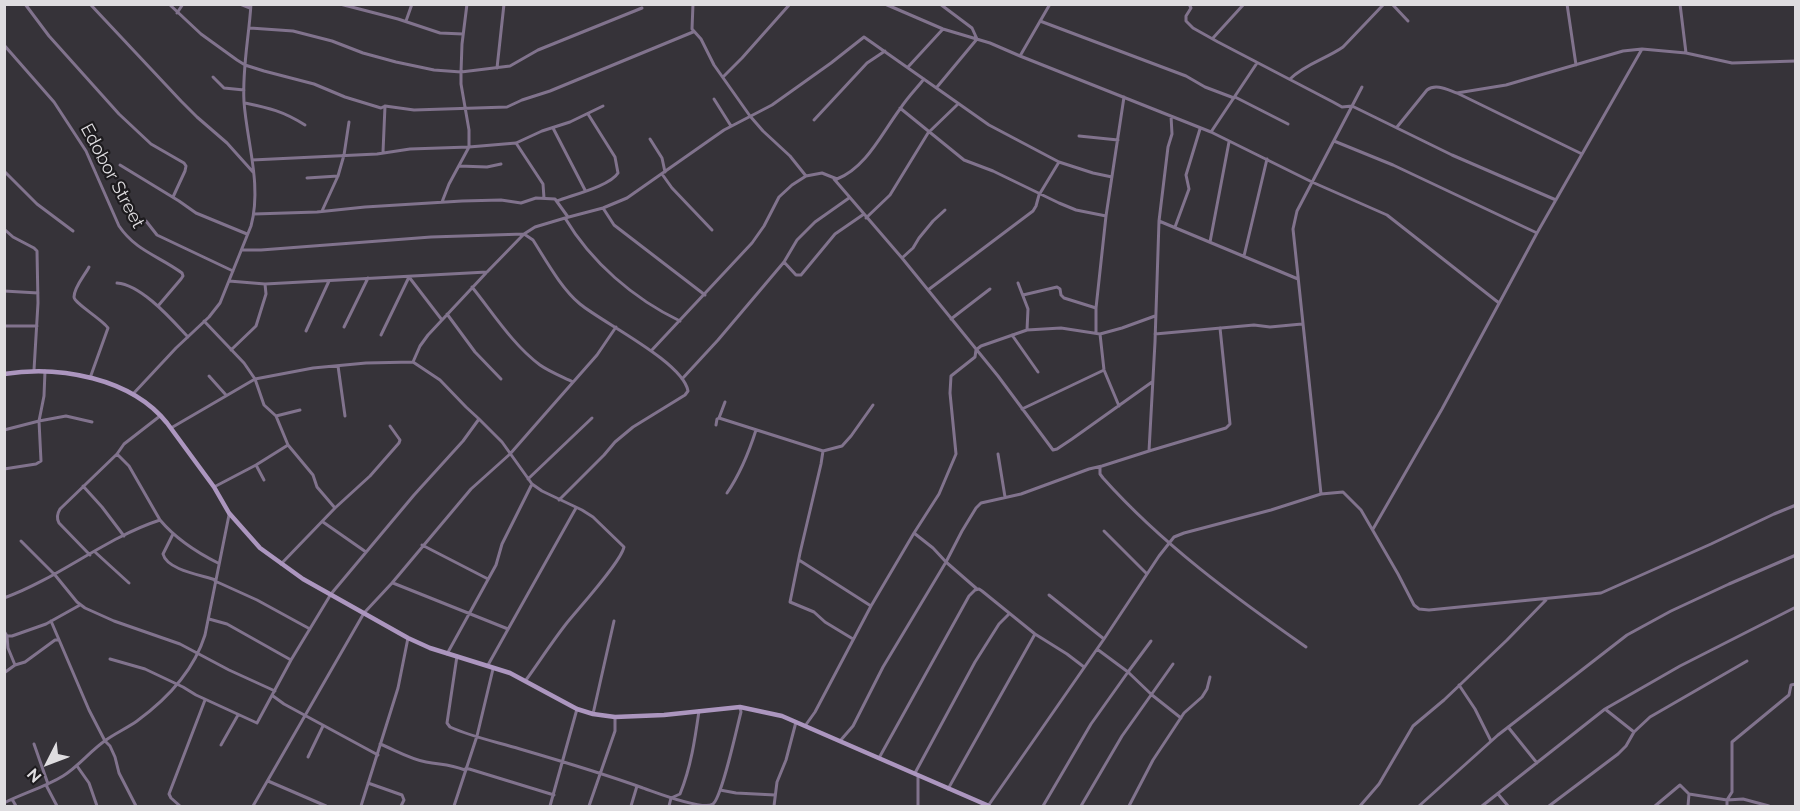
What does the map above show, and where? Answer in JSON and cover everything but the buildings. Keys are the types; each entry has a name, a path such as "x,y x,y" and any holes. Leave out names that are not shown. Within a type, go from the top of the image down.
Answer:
{"street":[{"path":"25,4 49,36 119,114 151,144 184,163 185,171 173,197"},
{"path":"90,4 181,101 227,143 254,173"},
{"path":"169,4 201,34 245,65 314,84 381,108 385,106 414,110 507,108 693,32"},
{"path":"177,13 183,4"},
{"path":"133,394 220,303 254,214 255,184 244,103 251,6 240,4"},
{"path":"340,4 406,21 440,33 463,34"},
{"path":"370,11 373,4"},
{"path":"406,21 412,4"},
{"path":"441,202 469,147 461,84 467,4"},
{"path":"497,68 504,4"},
{"path":"693,4 691,25 693,32 701,39 714,65 750,116 790,156 806,176"},
{"path":"723,77 790,4"},
{"path":"885,4 943,29 999,46 1211,132 1312,182 1387,215 1500,303"},
{"path":"940,4 972,28 977,39"},
{"path":"1020,56 1050,4"},
{"path":"1189,4 1191,8 1186,21 1193,28 1257,63 1342,107 1352,106 1452,155 1556,200"},
{"path":"1213,38 1244,4"},
{"path":"1290,79 1312,63 1343,47 1384,4"},
{"path":"1392,4 1408,21"},
{"path":"1567,4 1576,65"},
{"path":"1680,4 1686,53"},
{"path":"250,28 293,31 396,62 434,70 461,72 510,66 538,50 642,8"},
{"path":"1040,21 1186,76 1205,87 1234,97 1288,124"},
{"path":"908,67 943,29"},
{"path":"413,362 420,346 447,314 524,234 535,227 603,208 627,198 731,126 772,105 831,63 861,38 867,38 989,125 1059,162 1112,177"},
{"path":"936,88 977,39"},
{"name":"Edobor Street","path":"4,45 54,102 86,151 124,234 144,250 182,273 181,279 158,306"},
{"path":"1372,530 1442,409 1537,233 1642,49"},
{"path":"1457,93 1506,85 1623,51 1642,49 1686,53 1732,63 1796,62"},
{"path":"814,120 867,63 885,51"},
{"path":"1211,132 1257,63"},
{"path":"213,77 224,88 244,90"},
{"path":"834,179 845,175 864,159 924,79"},
{"path":"1321,494 1293,229 1294,220 1312,182 1362,87"},
{"path":"1397,127 1430,87 1436,87 1457,93 1582,154"},
{"path":"1119,406 1104,370 1096,308 1106,216 1124,97"},
{"path":"714,99 731,126"},
{"path":"244,103 268,107 305,125"},
{"path":"784,262 796,275 801,275 835,234 865,216 890,195 928,133 958,104"},
{"path":"382,152 385,106"},
{"path":"252,160 516,143 603,106"},
{"path":"900,108 964,160 1076,210 1106,216"},
{"path":"557,201 604,183 618,173 615,157 588,114"},
{"path":"1149,451 1159,220 1168,147 1173,126 1171,116"},
{"path":"322,211 338,176 349,122"},
{"path":"553,128 585,190"},
{"path":"1175,227 1189,189 1186,175 1200,128"},
{"path":"1079,136 1118,140"},
{"path":"650,140 662,158 663,173 672,188 712,230"},
{"path":"1334,141 1393,165 1537,233"},
{"path":"1210,242 1229,142"},
{"path":"516,143 543,184 544,198"},
{"path":"1244,257 1267,159"},
{"path":"928,290 1033,211 1039,195 1059,162"},
{"path":"459,166 501,164"},
{"path":"120,165 196,213 247,234"},
{"path":"4,171 37,204 73,231"},
{"path":"651,351 681,322 752,243 783,191 806,176 822,173 834,179 902,258 1055,450 1153,381"},
{"path":"307,178 338,176"},
{"path":"682,379 784,262 797,240 816,222 849,198"},
{"path":"254,214 441,202 501,200 521,203 533,199 555,199 583,245 610,273 649,305 681,322"},
{"path":"603,208 615,225 705,295"},
{"path":"902,258 945,210"},
{"path":"1159,220 1298,279"},
{"path":"146,221 157,235 233,271"},
{"path":"4,228 18,241 35,249 37,255 38,293 34,370"},
{"path":"242,250 431,237 524,234 533,240 573,297 588,310 651,351 682,379 688,391 633,427 615,442 559,500"},
{"path":"89,267 76,289 75,302 102,320 108,328 90,378"},
{"path":"229,281 266,284 487,272"},
{"path":"409,277 442,320"},
{"path":"381,335 409,277"},
{"path":"344,327 368,278"},
{"path":"306,331 329,281"},
{"path":"117,283 129,286 158,306 188,337"},
{"path":"1018,283 1028,309 1027,330"},
{"path":"231,350 256,326 266,294 266,284"},
{"path":"472,287 531,357 542,366 573,382"},
{"path":"1023,296 1057,287 1064,298 1096,308"},
{"path":"951,319 990,289"},
{"path":"4,291 38,293"},
{"path":"447,314 466,341 501,379"},
{"path":"805,726 815,712 871,606 939,494 956,454 950,393 951,376 975,357 976,350 981,346 1011,334 1027,330 1061,328 1098,333 1122,328 1155,316"},
{"path":"204,321 244,363 255,379 264,405 276,416 288,445 313,475 317,487 335,508"},
{"path":"1155,334 1302,324"},
{"path":"4,326 37,326"},
{"path":"253,807 364,613 471,489 510,454 597,355 616,327"},
{"path":"840,741 853,726 883,668 952,548 981,503 1021,494 1089,469 1226,428 1230,424 1220,328"},
{"path":"1011,334 1038,372"},
{"path":"171,428 255,379 313,368 366,363 413,362 440,380 510,454 532,484 593,517 624,547 526,680"},
{"path":"338,366 345,416"},
{"path":"4,375 34,370 45,371 90,378 133,394 161,416 171,428 229,513 260,548 303,579 430,648 494,667 526,680 577,709 593,714 615,717 664,715 740,707 762,711 796,722 988,806 1169,543 1174,537 1184,533 1321,494 1339,492 1347,495 1361,510 1398,574 1409,598 1419,609 1429,610 1547,599 1612,590 1623,582 1796,505"},
{"path":"1022,409 1104,370"},
{"path":"4,469 36,464 40,461 39,421 44,396 45,371"},
{"path":"209,376 226,396"},
{"path":"716,425 725,402"},
{"path":"719,418 823,451 842,446 873,405"},
{"path":"276,416 300,410"},
{"path":"4,430 66,416 92,422"},
{"path":"90,555 57,520 60,508 117,454 124,444 161,416"},
{"path":"528,479 592,418"},
{"path":"110,659 146,669 205,700 257,723 291,660 331,594 414,495 463,441 479,419"},
{"path":"281,564 335,508 370,476 399,443 400,440 390,426"},
{"path":"727,493 735,481 756,430"},
{"path":"213,487 256,465 288,445"},
{"path":"823,451 790,602 814,612 825,622 853,639"},
{"path":"117,454 129,466 160,520 173,534 218,563"},
{"path":"998,454 1005,497"},
{"path":"256,465 264,480"},
{"path":"1100,467 1100,474 1103,478 1169,543 1248,607 1306,646"},
{"path":"447,654 496,565 502,544 532,484"},
{"path":"83,486 123,536"},
{"path":"488,665 576,508"},
{"path":"4,803 47,784 77,766 105,741 144,716 177,684 198,654 205,635 229,513"},
{"path":"4,598 22,592 123,536 160,520"},
{"path":"322,522 366,552"},
{"path":"1104,531 1147,574"},
{"path":"914,533 976,589 1035,634 1084,667"},
{"path":"173,534 163,554 166,562 216,580 310,629"},
{"path":"21,542 55,574 80,605 114,621 180,644 229,670 276,691"},
{"path":"422,545 488,579"},
{"path":"95,552 129,583"},
{"path":"1419,807 1491,741 1627,635 1671,611 1796,555"},
{"path":"799,560 871,606"},
{"path":"392,583 508,629"},
{"path":"879,758 969,596 976,589"},
{"path":"1048,595 1104,639"},
{"path":"1360,807 1379,784 1413,726 1507,640 1547,599"},
{"path":"7,636 51,621 80,605"},
{"path":"1482,807 1605,709 1680,666 1796,607"},
{"path":"918,807 916,776 935,733 975,662 999,624 1010,614"},
{"path":"209,619 227,624 291,660"},
{"path":"51,621 85,702 105,741 110,746 119,773 136,807"},
{"path":"593,714 614,621"},
{"path":"4,631 15,665"},
{"path":"948,789 1035,634"},
{"path":"361,807 398,688 408,638"},
{"path":"4,673 15,665 25,662 55,640 59,640"},
{"path":"1043,807 1091,724 1152,641"},
{"path":"1097,649 1128,672 1181,718"},
{"path":"457,656 447,723 450,727 600,773 671,798 707,806 715,803 720,790 741,712 740,707"},
{"path":"1549,807 1618,754 1634,732 1650,717 1747,661"},
{"path":"1081,807 1122,736 1173,664"},
{"path":"454,806 477,736 494,667"},
{"path":"1129,807 1153,760 1191,705 1202,697 1210,677"},
{"path":"1727,807 1727,800 1732,792 1732,742 1789,695 1791,685 1796,684"},
{"path":"1459,685 1475,709 1491,741"},
{"path":"273,696 323,726 378,754"},
{"path":"180,807 169,794 205,700"},
{"path":"550,807 577,709"},
{"path":"1605,709 1634,732"},
{"path":"671,798 680,794 684,784 694,747 699,711"},
{"path":"221,745 238,715"},
{"path":"589,807 615,730 615,717"},
{"path":"774,807 777,783 796,722"},
{"path":"308,757 323,726"},
{"path":"1508,727 1537,763"},
{"path":"34,744 57,807"},
{"path":"380,744 417,759 449,764 554,795"},
{"path":"77,766 89,783 97,807"},
{"path":"268,781 326,807"},
{"path":"368,783 402,795 404,800 401,807"},
{"path":"1655,807 1680,785 1689,794 1727,800 1743,799 1768,807"},
{"path":"631,807 637,786"},
{"path":"720,790 775,795"},
{"path":"1498,794 1508,807"},
{"path":"1688,807 1689,794"},
{"path":"669,807 671,798"},
{"path":"12,799 16,807"}]}
